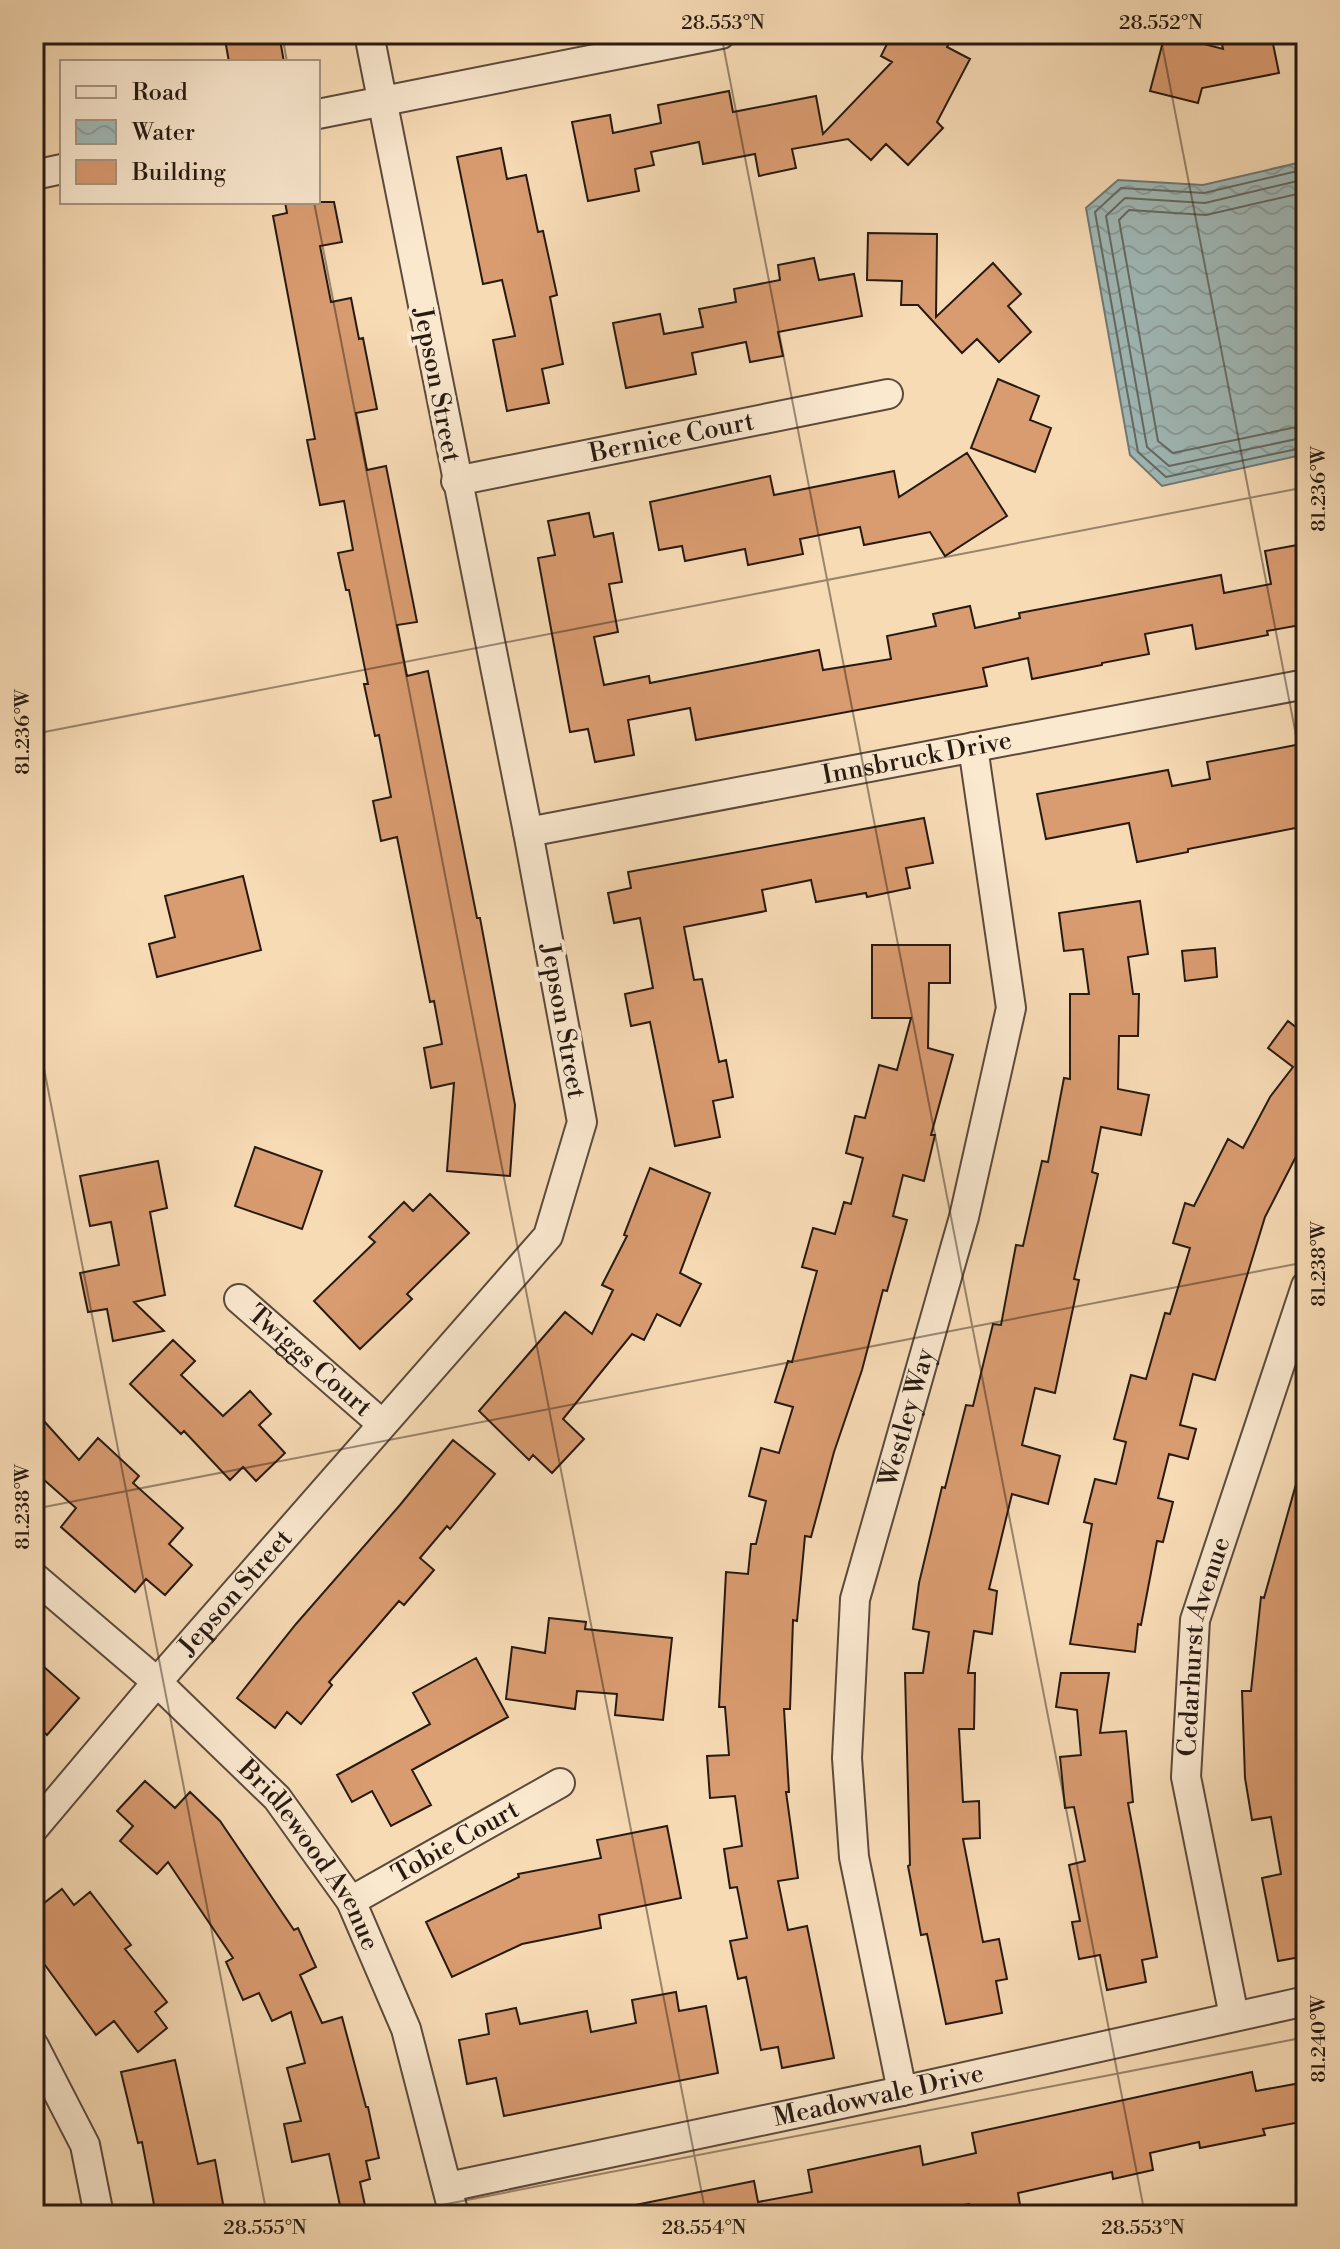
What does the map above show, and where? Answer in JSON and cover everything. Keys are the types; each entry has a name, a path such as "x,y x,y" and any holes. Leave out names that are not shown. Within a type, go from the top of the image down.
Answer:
{"street":[{"name":"Jepson Street","path":"34,1828 157,1682 548,1236 582,1122 528,832 369,34"},
{"path":"320,114 721,34"},
{"path":"34,175 60,169"},
{"name":"Bernice Court","path":"456,481 888,394"},
{"name":"Innsbruck Drive","path":"528,832 1306,684"},
{"name":"Westley Way","path":"902,2091 854,1857 847,1758 855,1599 964,1217 1011,1008 973,747"},
{"name":"Cedarhurst Avenue","path":"1234,2016 1186,1777 1195,1620 1306,1286"},
{"name":"Twiggs Court","path":"239,1299 382,1424"},
{"name":"Bridlewood Avenue","path":"34,1577 157,1682 277,1798 351,1901 406,2029 451,2201"},
{"name":"Tobie Court","path":"351,1901 560,1783"},
{"name":"Meadowvale Drive","path":"451,2201 902,2091 1306,2001"},
{"path":"34,2046 85,2145 99,2215"}],"water":[{"path":"1306,161 1306,454 1162,486 1130,455 1086,208 1118,180 1203,185"}],"building":[{"path":"224,34 279,34 284,60 229,60"},
{"path":"892,34 954,34 947,47 970,59 937,122 943,128 908,165 886,144 871,160 848,139 792,149 796,168 759,176 755,154 703,164 699,142 651,152 654,165 635,169 639,191 588,201 572,122 610,115 613,133 661,123 658,105 729,91 733,112 816,96 823,134 892,62 881,56"},
{"path":"1165,34 1223,49 1220,34 1271,34 1279,73 1202,88 1198,103 1150,91"},
{"path":"501,148 507,179 526,175 538,232 543,231 557,295 550,297 563,364 542,369 549,403 507,411 493,340 515,336 502,280 483,284 457,157"},
{"path":"334,202 342,242 320,246 331,302 351,298 359,339 363,338 377,409 356,413 367,470 386,466 417,622 397,625 407,676 428,671 477,918 480,918 515,1105 510,1176 447,1171 454,1083 431,1088 424,1048 442,1044 434,1001 430,1002 397,837 381,841 373,801 391,797 379,735 375,736 364,684 368,684 349,590 346,590 338,553 353,550 344,501 320,505 307,440 315,439 273,216 287,213 285,204"},
{"path":"868,233 937,234 936,317 993,263 1021,294 1008,306 1031,332 999,362 977,339 962,353 918,305 901,305 902,281 867,280"},
{"path":"814,258 819,280 854,274 862,316 778,332 783,356 750,362 746,342 692,353 696,374 626,388 613,323 660,314 664,334 703,327 699,309 736,302 734,289 780,280 778,265"},
{"path":"998,379 1039,396 1030,420 1051,428 1035,472 971,448"},
{"path":"967,453 1007,516 945,556 930,532 864,545 860,527 800,539 803,554 748,565 745,549 685,561 682,546 659,550 650,502 770,476 774,495 894,471 899,497"},
{"path":"589,513 594,537 613,533 622,582 609,584 618,632 594,637 604,685 649,676 650,683 819,650 823,670 891,659 887,636 936,626 933,614 970,606 975,628 1020,618 1019,613 1221,575 1224,593 1271,584 1265,551 1303,544 1306,624 1196,649 1192,625 1145,634 1149,654 1102,665 1032,679 1028,658 983,668 987,686 696,740 690,708 628,720 634,755 595,762 588,729 570,732 538,558 555,555 548,521"},
{"path":"1306,743 1306,826 1137,862 1129,823 1046,839 1037,794 1168,770 1172,786 1210,779 1207,762"},
{"path":"924,818 933,863 906,868 910,888 867,897 866,893 816,902 811,880 762,890 766,911 684,927 694,980 702,979 719,1062 726,1060 733,1097 713,1101 720,1137 675,1146 650,1022 631,1026 625,994 653,988 640,918 614,923 608,893 631,888 628,872"},
{"path":"243,876 261,950 157,977 149,944 175,937 165,896"},
{"path":"1140,901 1148,954 1128,957 1133,994 1139,994 1138,1036 1119,1036 1118,1089 1149,1095 1141,1135 1101,1127 1092,1172 1098,1174 1074,1279 1079,1280 1055,1393 1035,1388 1022,1445 1060,1456 1048,1504 1012,1494 989,1589 997,1591 992,1634 974,1631 968,1673 975,1673 974,1729 959,1729 963,1802 979,1801 980,1838 963,1839 983,1942 999,1939 1007,1979 996,1981 1002,2013 946,2024 927,1934 921,1935 908,1866 905,1673 923,1673 929,1632 913,1629 919,1583 966,1405 973,1406 993,1324 1001,1325 1016,1245 1023,1246 1042,1161 1048,1162 1064,1078 1070,1079 1070,994 1089,994 1083,949 1064,951 1059,913"},
{"path":"872,945 950,945 950,983 929,983 928,1048 953,1055 931,1135 935,1135 924,1181 903,1175 893,1216 907,1220 887,1291 883,1290 811,1537 805,1536 797,1621 793,1620 790,1709 784,1709 789,1792 786,1792 798,1878 778,1881 788,1930 807,1926 834,2058 782,2068 778,2047 761,2050 746,1977 738,1979 730,1941 747,1938 737,1887 730,1888 724,1849 742,1846 735,1796 710,1798 707,1756 729,1755 725,1707 719,1707 726,1572 748,1574 751,1544 756,1544 766,1501 749,1496 761,1448 779,1453 793,1407 775,1402 788,1361 792,1362 817,1271 802,1267 813,1228 835,1234 844,1202 851,1204 863,1158 846,1153 855,1116 865,1118 879,1065 897,1070 911,1018 872,1018"},
{"path":"1215,948 1217,977 1185,981 1182,951"},
{"path":"1288,1021 1306,1035 1306,1137 1265,1217 1215,1380 1193,1374 1180,1425 1196,1429 1188,1459 1169,1454 1158,1498 1173,1502 1163,1542 1157,1541 1141,1625 1138,1624 1135,1652 1070,1644 1092,1524 1084,1522 1095,1479 1116,1484 1126,1442 1114,1439 1131,1375 1146,1379 1165,1313 1170,1314 1190,1248 1173,1243 1185,1203 1194,1206 1228,1139 1243,1148 1270,1097 1293,1067 1268,1048"},
{"path":"255,1147 322,1171 302,1229 235,1206"},
{"path":"158,1161 167,1208 150,1212 165,1295 134,1302 164,1331 113,1341 107,1309 88,1312 80,1273 119,1265 111,1222 90,1226 80,1176"},
{"path":"650,1168 710,1193 680,1273 701,1284 680,1326 657,1314 644,1340 632,1334 563,1419 584,1439 552,1473 533,1455 529,1460 479,1411 565,1312 592,1334 613,1290 602,1285 627,1236 624,1235"},
{"path":"430,1194 469,1233 407,1294 412,1299 360,1349 314,1301 375,1242 369,1237 404,1202 413,1211"},
{"path":"173,1340 195,1361 181,1375 223,1416 250,1391 271,1414 259,1425 285,1453 256,1481 243,1467 230,1480 184,1431 181,1434 130,1384"},
{"path":"34,1410 79,1460 98,1438 139,1476 133,1483 183,1528 169,1544 192,1565 165,1595 146,1579 135,1592 61,1527 76,1508 34,1471"},
{"path":"453,1440 495,1474 450,1529 447,1526 420,1558 434,1570 404,1605 399,1601 329,1682 332,1685 301,1724 287,1712 275,1728 237,1698"},
{"path":"1300,1470 1306,1471 1306,1956 1278,1961 1262,1878 1281,1874 1271,1817 1252,1820 1245,1778 1242,1691 1251,1691 1261,1597 1264,1598"},
{"path":"549,1618 586,1622 585,1629 672,1638 663,1720 615,1715 617,1694 577,1691 575,1709 506,1699 512,1647 545,1653"},
{"path":"34,1658 79,1698 47,1735 34,1723"},
{"path":"476,1658 508,1717 412,1770 431,1805 391,1826 372,1791 352,1802 337,1775 430,1724 413,1693"},
{"path":"1061,1673 1109,1673 1100,1733 1126,1731 1133,1802 1128,1803 1157,1957 1142,1960 1146,1982 1107,1990 1100,1955 1079,1959 1072,1922 1080,1921 1069,1865 1085,1861 1074,1807 1065,1808 1060,1757 1081,1755 1077,1710 1056,1707"},
{"path":"145,1781 175,1808 190,1792 220,1821 294,1930 298,1928 316,1967 300,1975 322,2023 342,2017 368,2107 379,2158 366,2161 370,2179 360,2182 367,2215 342,2215 329,2154 292,2162 284,2124 301,2121 287,2068 305,2063 291,2012 272,2021 259,1993 243,2000 226,1962 233,1958 168,1862 157,1874 120,1841 133,1826 117,1811"},
{"path":"667,1826 681,1898 599,1915 601,1928 522,1944 452,1977 426,1922 519,1877 518,1874 601,1858 597,1840"},
{"path":"62,1889 74,1905 90,1892 131,1945 125,1949 167,2002 155,2012 167,2028 138,2052 114,2021 96,2035 34,1950 34,1911"},
{"path":"676,1992 679,2011 706,2006 718,2073 504,2116 496,2078 467,2084 459,2040 489,2034 486,2014 516,2008 520,2024 587,2011 591,2032 636,2023 632,2000"},
{"path":"175,2060 198,2164 215,2160 225,2215 156,2215 142,2142 138,2143 121,2072"},
{"path":"1252,2072 1256,2091 1306,2082 1306,2121 1263,2129 1265,2135 1200,2148 1199,2142 1150,2153 1153,2170 1113,2179 1112,2172 1018,2193 1020,2205 972,2215 969,2204 913,2215 636,2215 635,2205 754,2181 758,2202 812,2192 808,2170 920,2146 923,2165 976,2153 972,2133"}]}
